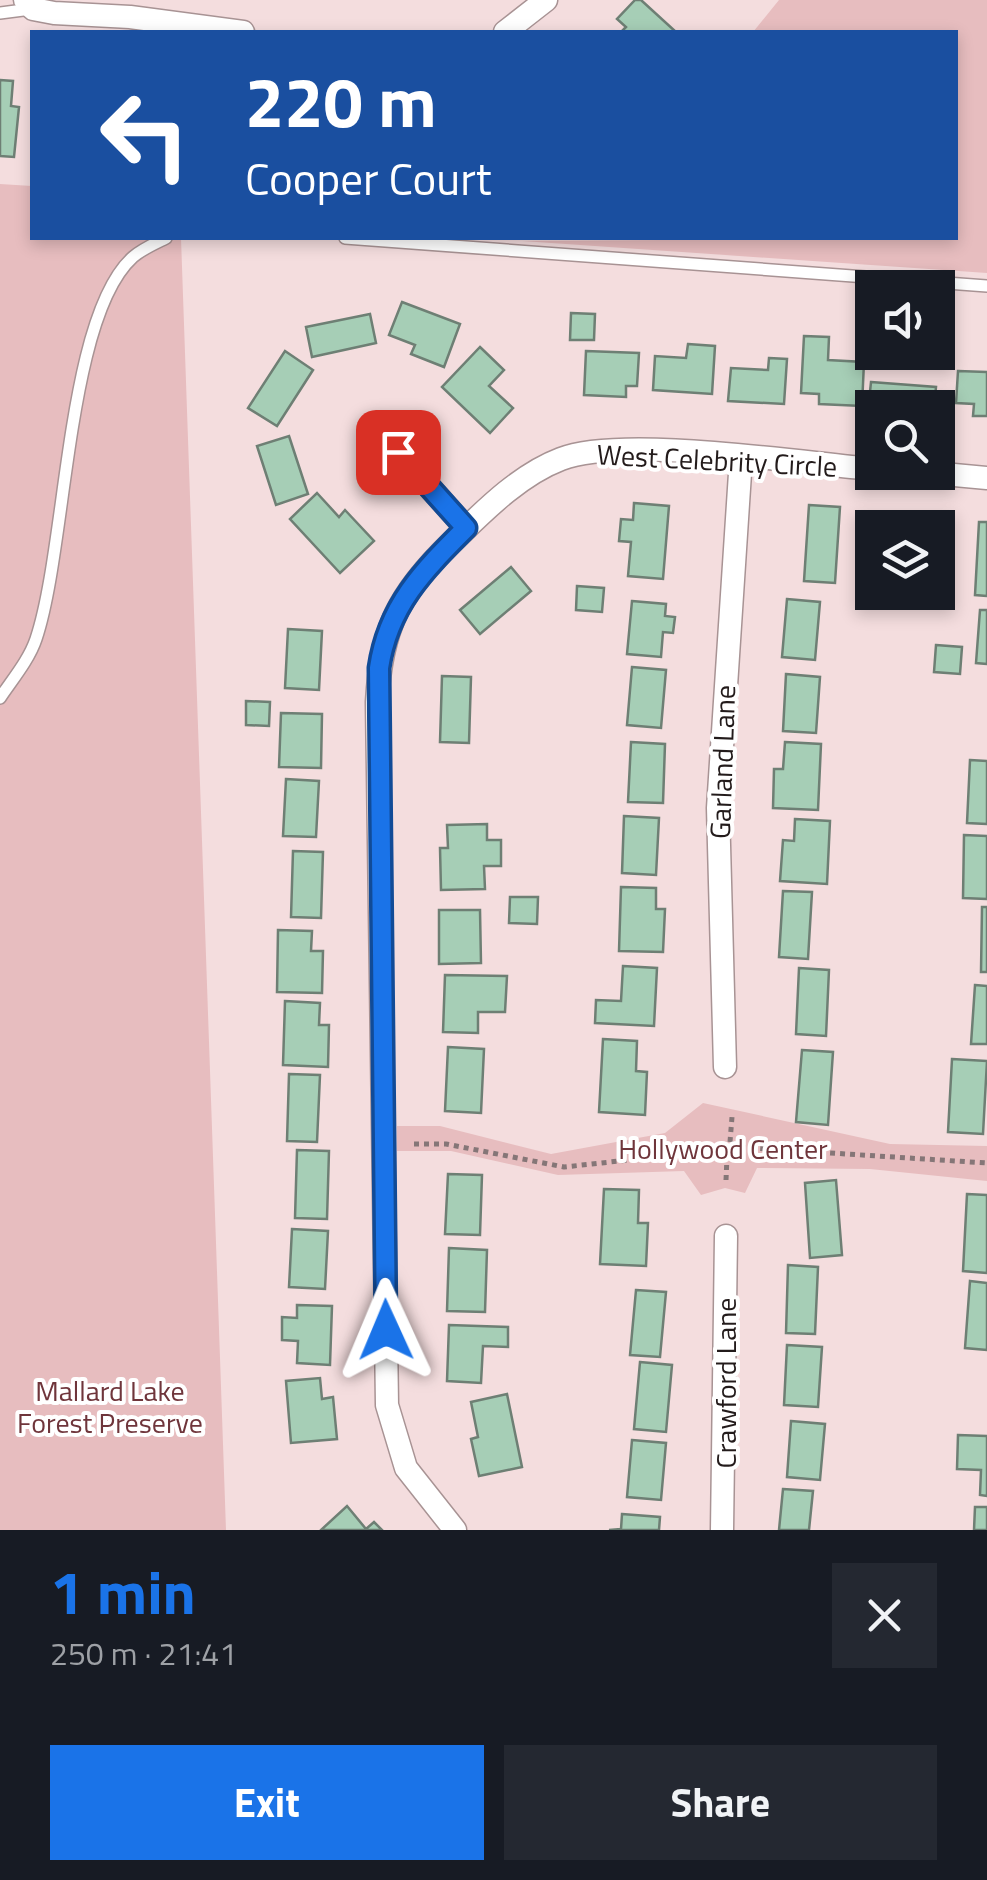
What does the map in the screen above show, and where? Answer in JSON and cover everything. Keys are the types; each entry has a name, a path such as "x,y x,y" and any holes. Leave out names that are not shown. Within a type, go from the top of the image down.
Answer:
{"street":[{"path":"508,30 546,0"},
{"path":"29,4 228,30"},
{"path":"374,425 466,528"},
{"name":"West Celebrity Circle","path":"455,1530 406,1468 387,1405 377,702 382,644 398,604 429,564 515,486 574,455 614,450 855,467"},
{"name":"Garland Lane","path":"725,1067 719,789 741,458"},
{"path":"955,475 987,478"},
{"name":"Crawford Lane","path":"722,1530 726,1236"}],"lane":[{"path":"0,13 29,4"},
{"path":"0,698 36,642 56,548 82,374 108,291 133,258 163,240"},
{"path":"371,240 987,286"}],"path":[{"path":"414,1144 446,1144 564,1167 722,1150 730,1142 732,1117"},
{"path":"730,1142 738,1147 987,1163"},
{"path":"727,1157 735,1156 738,1147"},
{"path":"722,1150 727,1157 726,1180"}],"green space":[{"path":"779,0 987,0 987,273 522,241 958,240 958,30 755,30"},
{"name":"Mallard Lake Forest Preserve","path":"0,184 30,186 30,240 181,240 226,1530 0,1530"},
{"name":"Hollywood Center","path":"703,1103 890,1144 987,1146 987,1181 870,1169 757,1168 745,1193 725,1188 701,1195 684,1171 558,1175 451,1151 397,1151 397,1126 440,1126 551,1154 665,1133"}],"building":[{"path":"635,0 641,0 674,30 623,30 626,27 617,19"},
{"path":"0,80 13,81 11,106 19,107 14,157 0,156"},
{"path":"402,302 460,324 444,367 411,354 415,345 389,335"},
{"path":"571,313 595,314 594,340 570,340"},
{"path":"370,314 376,343 312,357 306,327"},
{"path":"804,336 829,337 828,360 855,362 855,370 864,370 863,390 855,390 855,406 819,404 819,394 801,393"},
{"path":"688,344 715,346 712,394 653,390 655,356 686,358"},
{"path":"480,347 504,370 489,386 513,408 490,433 442,387"},
{"path":"285,351 313,370 277,426 248,408"},
{"path":"586,351 639,353 637,386 626,386 626,397 584,395"},
{"path":"769,358 787,359 784,404 728,401 731,368 768,370"},
{"path":"958,371 987,372 987,416 973,416 974,404 956,403"},
{"path":"871,382 936,387 936,390 870,390"},
{"path":"289,436 308,494 276,505 257,446"},
{"path":"317,493 339,517 345,510 374,541 340,573 290,519"},
{"path":"634,503 669,506 663,579 628,576 631,542 619,541 621,519 633,520"},
{"path":"809,505 840,507 835,583 804,581"},
{"path":"979,522 987,522 987,596 975,595"},
{"path":"511,567 531,591 480,634 460,610"},
{"path":"577,586 604,588 602,612 576,610"},
{"path":"787,599 820,602 815,660 782,657"},
{"path":"632,601 666,604 665,616 675,617 673,633 663,632 661,657 627,654"},
{"path":"980,610 987,610 987,664 976,663"},
{"path":"288,629 322,631 319,690 285,688"},
{"path":"936,645 962,647 960,674 934,672"},
{"path":"632,667 666,670 661,728 627,725"},
{"path":"786,674 820,677 816,733 783,731"},
{"path":"442,676 471,677 469,743 440,742"},
{"path":"246,701 270,702 269,726 246,725"},
{"path":"281,713 322,714 321,768 279,767"},
{"path":"631,742 665,744 663,803 628,802"},
{"path":"785,742 821,744 818,810 773,808 774,769 783,769"},
{"path":"970,760 987,761 987,824 967,823"},
{"path":"286,779 319,781 316,837 283,836"},
{"path":"624,816 659,818 656,875 622,873"},
{"path":"795,819 830,821 827,884 780,881 783,840 794,841"},
{"path":"487,824 487,840 501,840 501,866 484,866 485,889 441,890 440,848 448,848 447,825"},
{"path":"964,835 987,836 987,899 963,898"},
{"path":"293,851 323,852 321,918 291,917"},
{"path":"621,887 656,888 656,909 665,909 663,952 619,951"},
{"path":"783,891 812,892 808,959 779,957"},
{"path":"510,897 538,897 537,924 509,923"},
{"path":"982,907 987,907 987,972 981,972"},
{"path":"439,910 480,910 481,963 439,964"},
{"path":"278,930 312,931 311,951 323,951 322,993 277,992"},
{"path":"623,966 657,968 654,1026 595,1023 596,1000 621,1001"},
{"path":"799,968 829,970 826,1036 796,1034"},
{"path":"445,975 507,976 505,1012 478,1012 478,1033 443,1032"},
{"path":"975,985 987,986 987,1044 971,1044"},
{"path":"285,1001 320,1003 319,1025 329,1025 328,1067 283,1065"},
{"path":"603,1039 637,1041 636,1071 647,1072 645,1115 599,1112"},
{"path":"448,1047 484,1049 481,1113 445,1111"},
{"path":"802,1050 833,1052 828,1125 796,1122"},
{"path":"952,1059 987,1061 983,1134 948,1132"},
{"path":"289,1074 320,1075 317,1142 287,1141"},
{"path":"297,1150 329,1151 327,1219 295,1218"},
{"path":"448,1174 482,1175 480,1235 445,1234"},
{"path":"836,1180 842,1255 810,1258 805,1183"},
{"path":"604,1189 639,1190 638,1223 648,1223 646,1266 600,1264"},
{"path":"967,1194 987,1195 987,1273 963,1271"},
{"path":"292,1229 328,1231 325,1289 289,1287"},
{"path":"449,1248 487,1250 485,1312 447,1311"},
{"path":"788,1265 818,1267 815,1334 786,1333"},
{"path":"970,1281 987,1283 987,1350 965,1348"},
{"path":"636,1290 666,1292 660,1357 630,1355"},
{"path":"297,1305 332,1306 330,1365 297,1363 298,1341 282,1340 282,1317 297,1318"},
{"path":"449,1325 508,1327 508,1347 483,1346 481,1383 447,1381"},
{"path":"787,1345 822,1347 818,1407 784,1405"},
{"path":"640,1362 672,1365 666,1432 634,1429"},
{"path":"320,1378 322,1399 333,1397 337,1439 291,1443 286,1381"},
{"path":"507,1394 522,1467 479,1476 471,1439 478,1437 471,1402"},
{"path":"791,1421 825,1424 820,1480 787,1477"},
{"path":"958,1435 987,1436 987,1496 980,1495 981,1470 957,1469"},
{"path":"632,1440 666,1443 661,1500 627,1497"},
{"path":"783,1489 813,1491 809,1530 779,1530"},
{"path":"347,1506 366,1529 374,1522 382,1530 321,1530"},
{"path":"975,1507 987,1507 987,1530 974,1530"},
{"path":"622,1514 660,1517 659,1530 609,1530 621,1529"}],"route":[{"path":"386,1330 379,668 382,644 398,604 429,564 466,528 398,452"}]}
